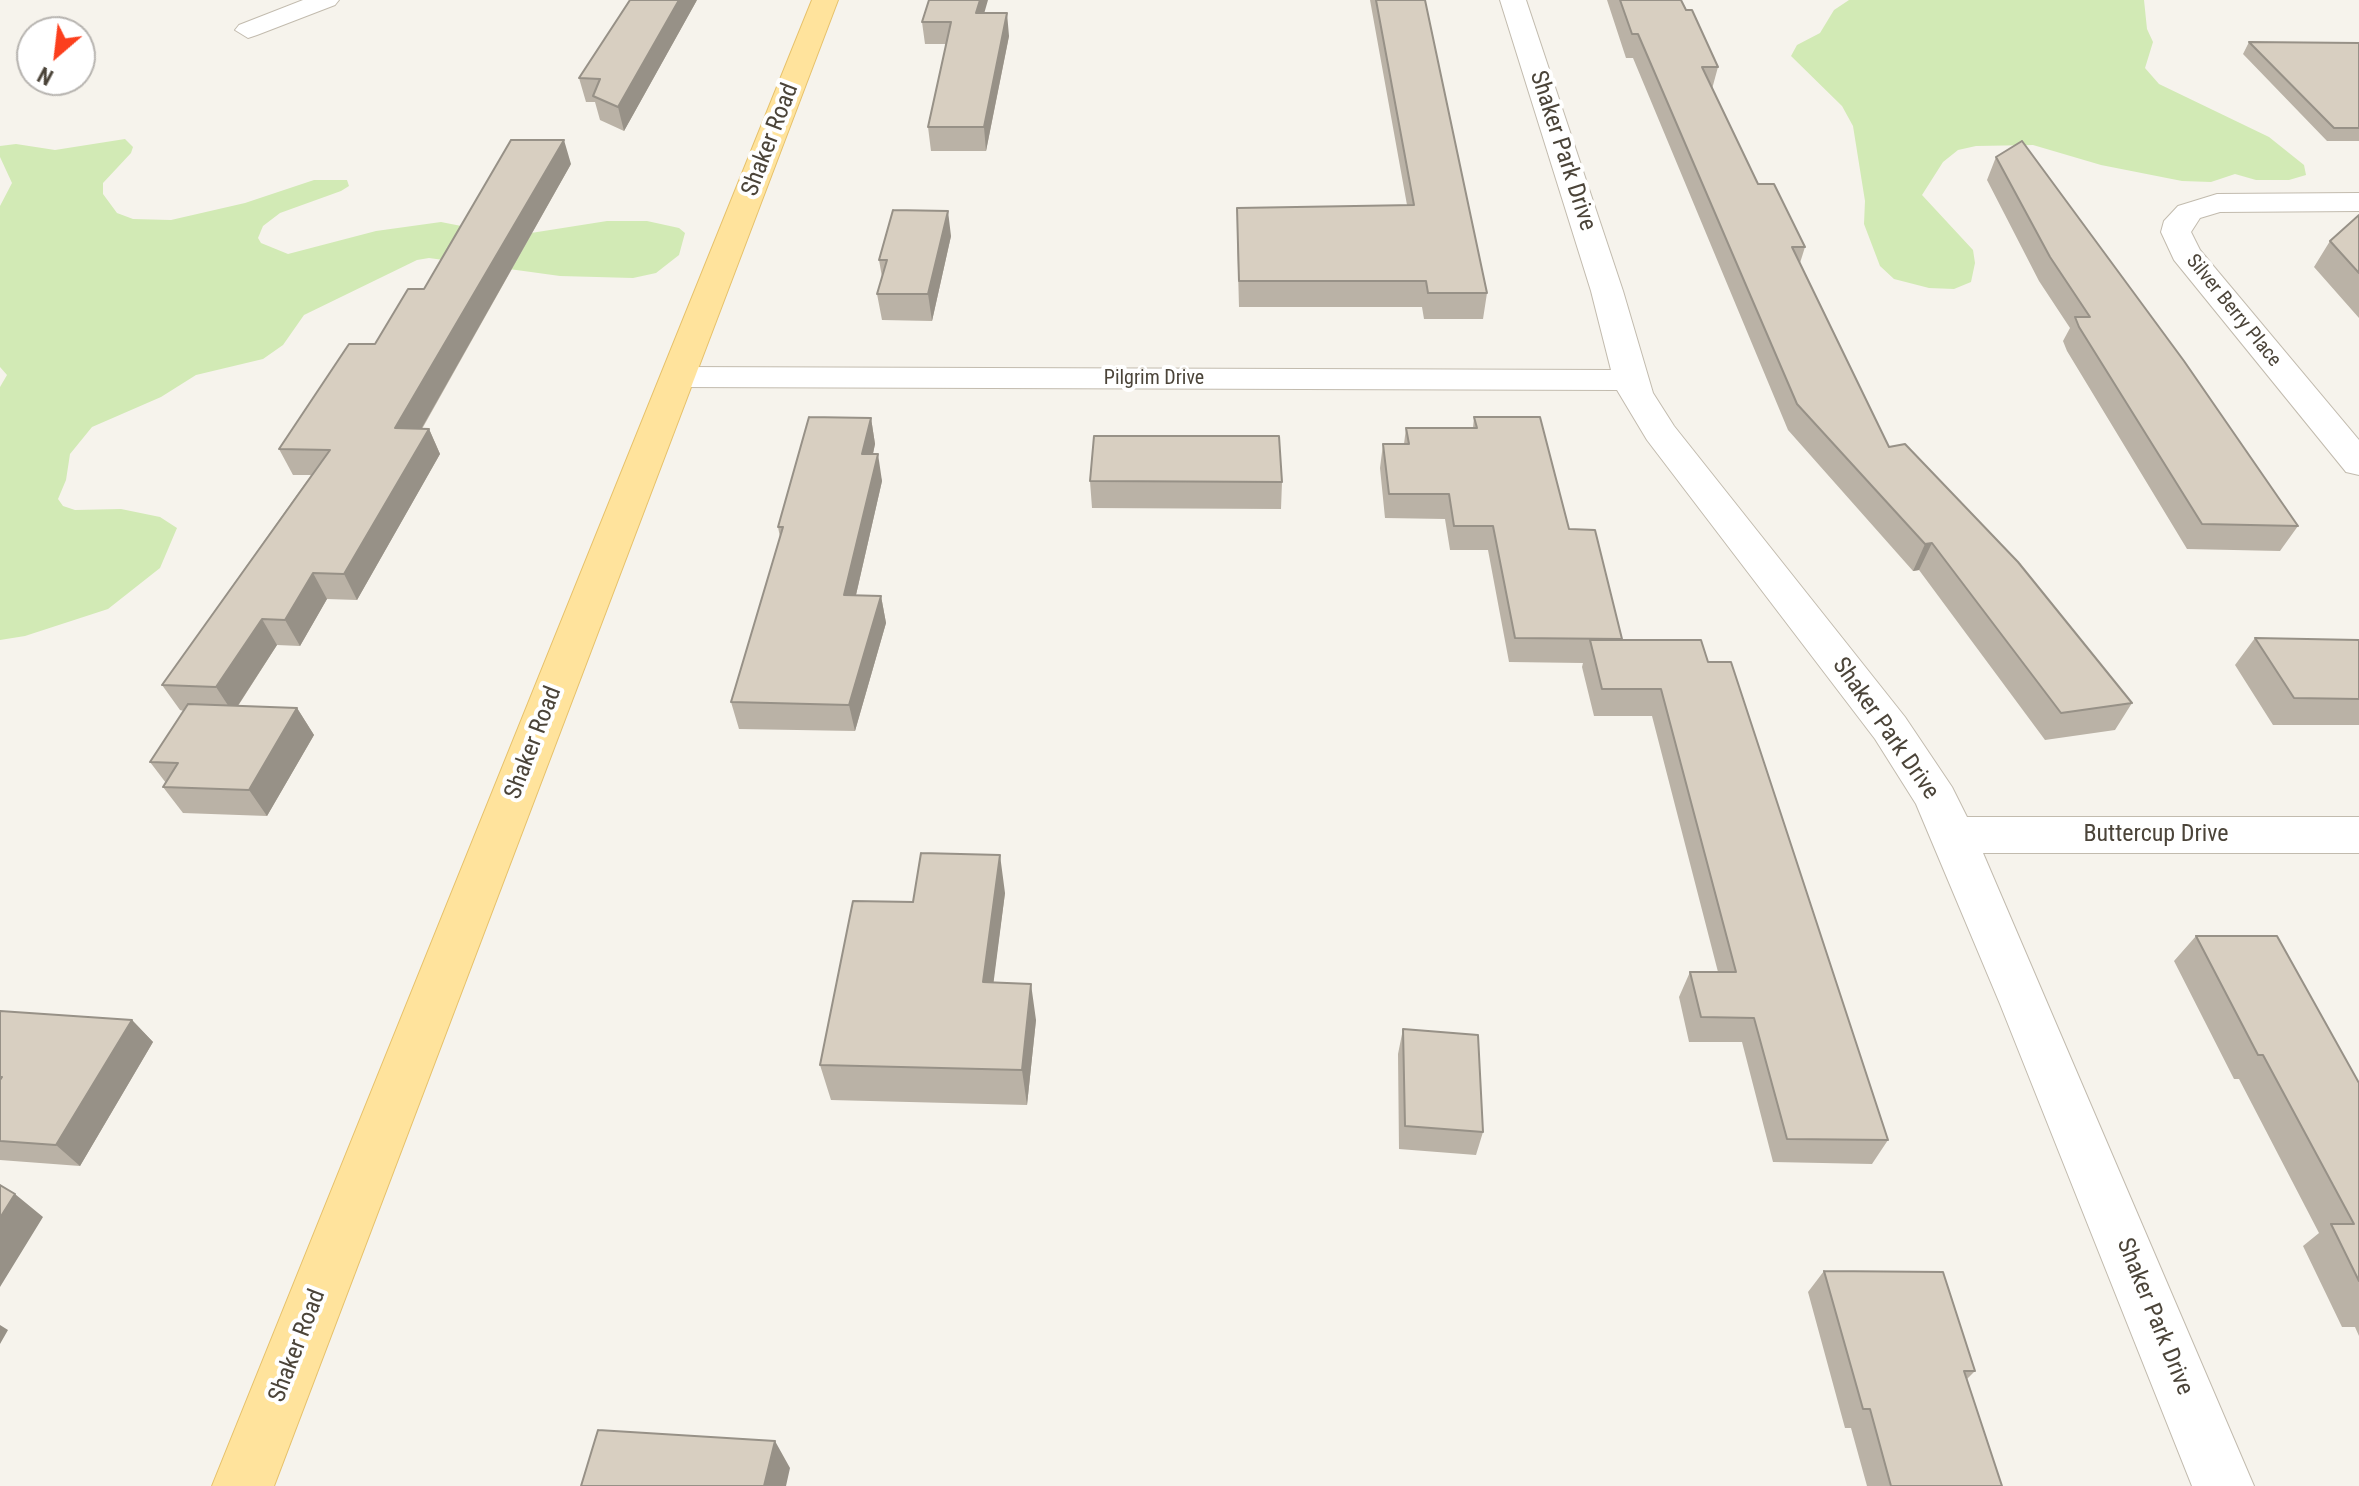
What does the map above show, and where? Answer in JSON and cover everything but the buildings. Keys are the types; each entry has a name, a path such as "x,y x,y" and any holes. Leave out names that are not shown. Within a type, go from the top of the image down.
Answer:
{"main road":[{"name":"Shaker Road","path":"243,1486 825,0"}],"street":[{"path":"248,30 326,0"},
{"name":"Shaker Park Drive","path":"1513,0 1607,291 1630,380 1660,432 1890,728 1917,767 1954,835 2223,1486"},
{"name":"Silver Berry Place","path":"2359,202 2217,203 2189,212 2179,221 2176,232 2185,253 2359,464"},
{"name":"Pilgrim Drive","path":"678,377 1630,380"},
{"name":"Buttercup Drive","path":"1954,835 2359,835"}],"green space":[{"path":"1849,0 2144,0 2147,29 2153,42 2145,68 2159,84 2269,137 2304,165 2306,175 2289,180 2256,180 2235,174 2211,182 2182,181 2101,165 2033,145 1976,146 1958,150 1943,162 1922,195 1973,250 1975,263 1971,282 1954,289 1929,288 1894,279 1880,266 1864,224 1865,201 1853,126 1842,106 1791,56 1797,45 1820,33 1834,10"},
{"path":"125,139 133,147 131,153 103,183 103,194 117,213 133,219 171,220 245,203 314,180 347,180 349,186 341,191 280,213 263,226 258,238 261,243 288,254 376,231 441,222 512,236 607,221 647,221 679,228 685,233 679,255 656,273 633,278 560,276 429,258 417,260 304,315 283,345 263,359 196,375 161,397 92,427 70,454 66,480 58,499 63,506 75,510 121,509 160,517 177,528 160,568 108,609 25,636 0,640 0,387 7,375 0,367 0,206 12,183 0,157 0,146 16,144 55,150"}]}
